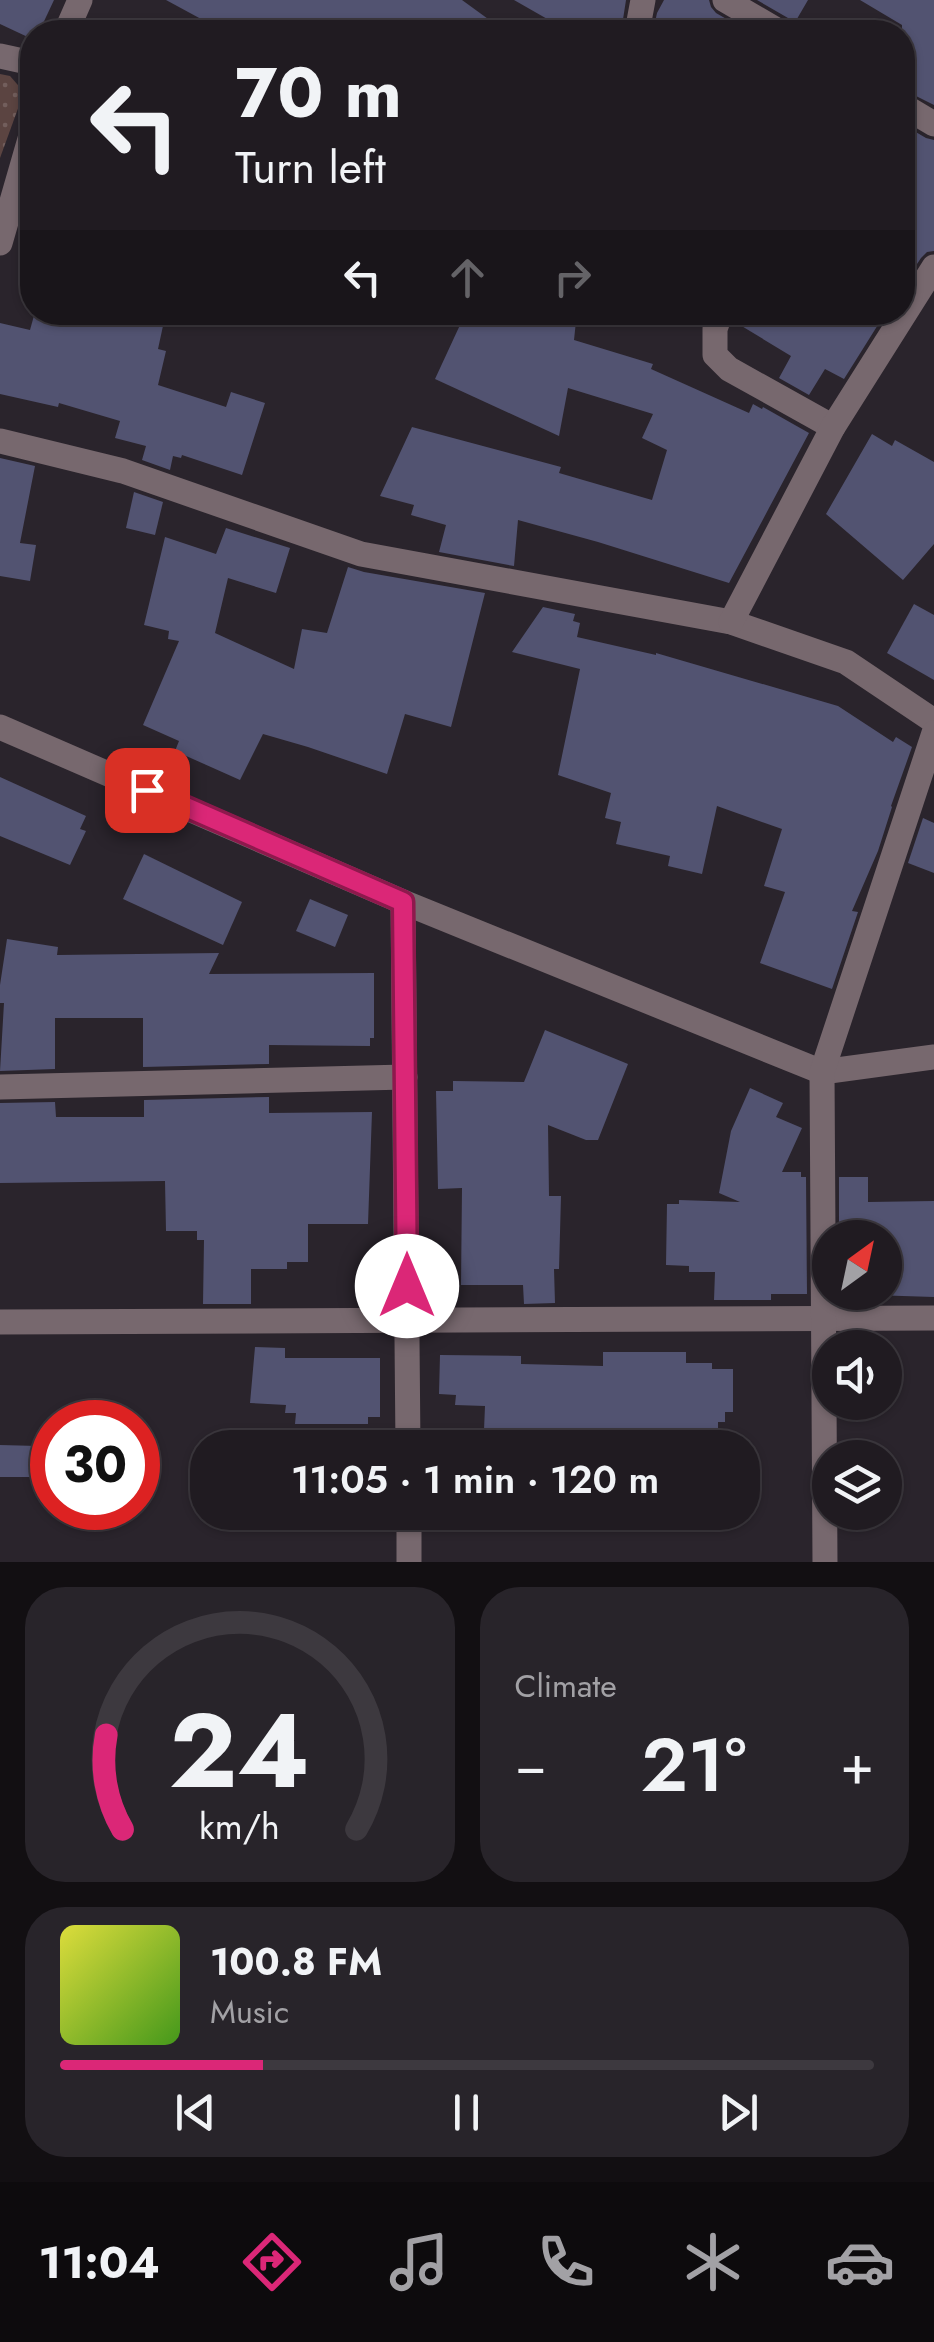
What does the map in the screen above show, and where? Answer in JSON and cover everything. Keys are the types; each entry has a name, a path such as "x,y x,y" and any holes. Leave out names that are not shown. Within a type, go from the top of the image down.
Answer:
{"street":[{"path":"725,0 759,20"},
{"path":"0,244 20,174"},
{"path":"915,298 934,267"},
{"path":"716,325 715,355 729,369 834,428"},
{"path":"731,622 834,428 898,325"},
{"path":"0,441 124,471 360,554 731,622 846,662 934,721"},
{"path":"0,727 403,902 822,1072 934,1058"},
{"path":"825,1562 822,1072 934,732"},
{"path":"403,902 408,1430"},
{"path":"0,1087 405,1077"},
{"path":"0,1322 934,1318"},
{"path":"409,1530 409,1562"}],"shaded area":[{"path":"0,74 10,76 20,87 20,103 0,158"}],"building":[{"path":"0,0 54,0 45,20 20,20 20,33 0,24"},
{"path":"166,0 462,0 490,20 203,20"},
{"path":"514,0 626,0 623,20 549,20"},
{"path":"664,0 709,0 716,13 728,20 656,20"},
{"path":"757,0 808,0 796,20"},
{"path":"860,0 934,0 934,105 915,96 915,20 894,20"},
{"path":"915,132 934,140 934,251 921,258 915,267"},
{"path":"0,323 30,330 31,325 163,325 158,349 166,351 158,385 226,407 231,392 265,403 242,475 182,455 173,456 170,470 142,460 146,446 115,438 120,421 59,403 58,407 0,394"},
{"path":"460,325 576,325 574,340 653,364 651,369 749,413 753,404 763,407 809,433 729,583 518,520 514,566 439,552 446,525 411,515 414,505 380,496 412,427 561,467 559,473 652,500 667,450 642,438 653,414 568,388 559,436 435,379"},
{"path":"740,325 878,325 844,379 825,369 809,395 779,378 791,356"},
{"path":"872,434 892,446 895,440 934,462 934,544 903,580 826,514"},
{"path":"0,458 35,466 20,543 36,545 30,581 0,576"},
{"path":"134,492 163,502 155,535 126,528"},
{"path":"226,528 290,548 276,593 228,578 215,633 294,669 302,629 327,633 348,567 485,593 451,727 405,714 387,774 263,734 240,780 175,751 179,741 143,725 179,641 168,639 169,631 144,625 165,537 216,554"},
{"path":"914,604 934,615 934,680 887,653"},
{"path":"543,607 575,614 573,621 580,623 577,637 656,653 838,706 893,742 896,737 912,747 878,851 852,911 858,912 832,989 760,963 785,892 764,886 782,829 717,806 702,874 668,866 670,856 616,844 621,822 605,818 611,793 558,775 580,669 512,652"},
{"path":"0,777 86,816 80,829 86,831 70,865 0,836"},
{"path":"923,818 934,823 934,873 908,863"},
{"path":"144,854 242,902 223,945 123,899"},
{"path":"310,899 348,915 335,947 296,931"},
{"path":"7,939 58,947 57,955 219,953 209,974 374,973 374,1038 370,1038 370,1046 269,1045 269,1064 143,1067 143,1018 55,1018 55,1069 0,1071 4,1003 0,1003 0,985"},
{"path":"545,1030 628,1064 598,1140 586,1140 548,1125 549,1196 561,1196 555,1303 524,1304 523,1285 461,1285 462,1188 438,1189 436,1091 453,1091 453,1081 524,1082"},
{"path":"750,1088 783,1103 776,1117 802,1128 782,1172 801,1172 801,1177 806,1177 807,1294 771,1294 771,1300 714,1300 715,1272 689,1272 689,1266 666,1265 667,1204 679,1204 679,1200 740,1202 719,1193 731,1131"},
{"path":"269,1097 269,1113 372,1112 368,1224 308,1224 308,1262 287,1262 287,1269 251,1269 251,1304 203,1304 204,1240 197,1240 197,1231 166,1231 165,1181 0,1183 0,1103 55,1102 56,1117 144,1117 144,1100"},
{"path":"839,1177 868,1177 868,1202 934,1201 934,1297 902,1296 902,1220 839,1220"},
{"path":"255,1347 285,1348 285,1358 380,1358 380,1417 368,1417 368,1424 295,1424 296,1413 285,1413 286,1405 250,1403"},
{"path":"603,1352 686,1352 686,1363 712,1363 712,1369 733,1369 733,1412 725,1412 725,1422 718,1422 718,1429 484,1430 485,1406 455,1405 456,1395 439,1394 440,1355 521,1356 521,1364 603,1366"},
{"path":"0,1445 30,1446 30,1477 0,1477"}],"route":[{"path":"147,790 403,902 407,1286"}]}
